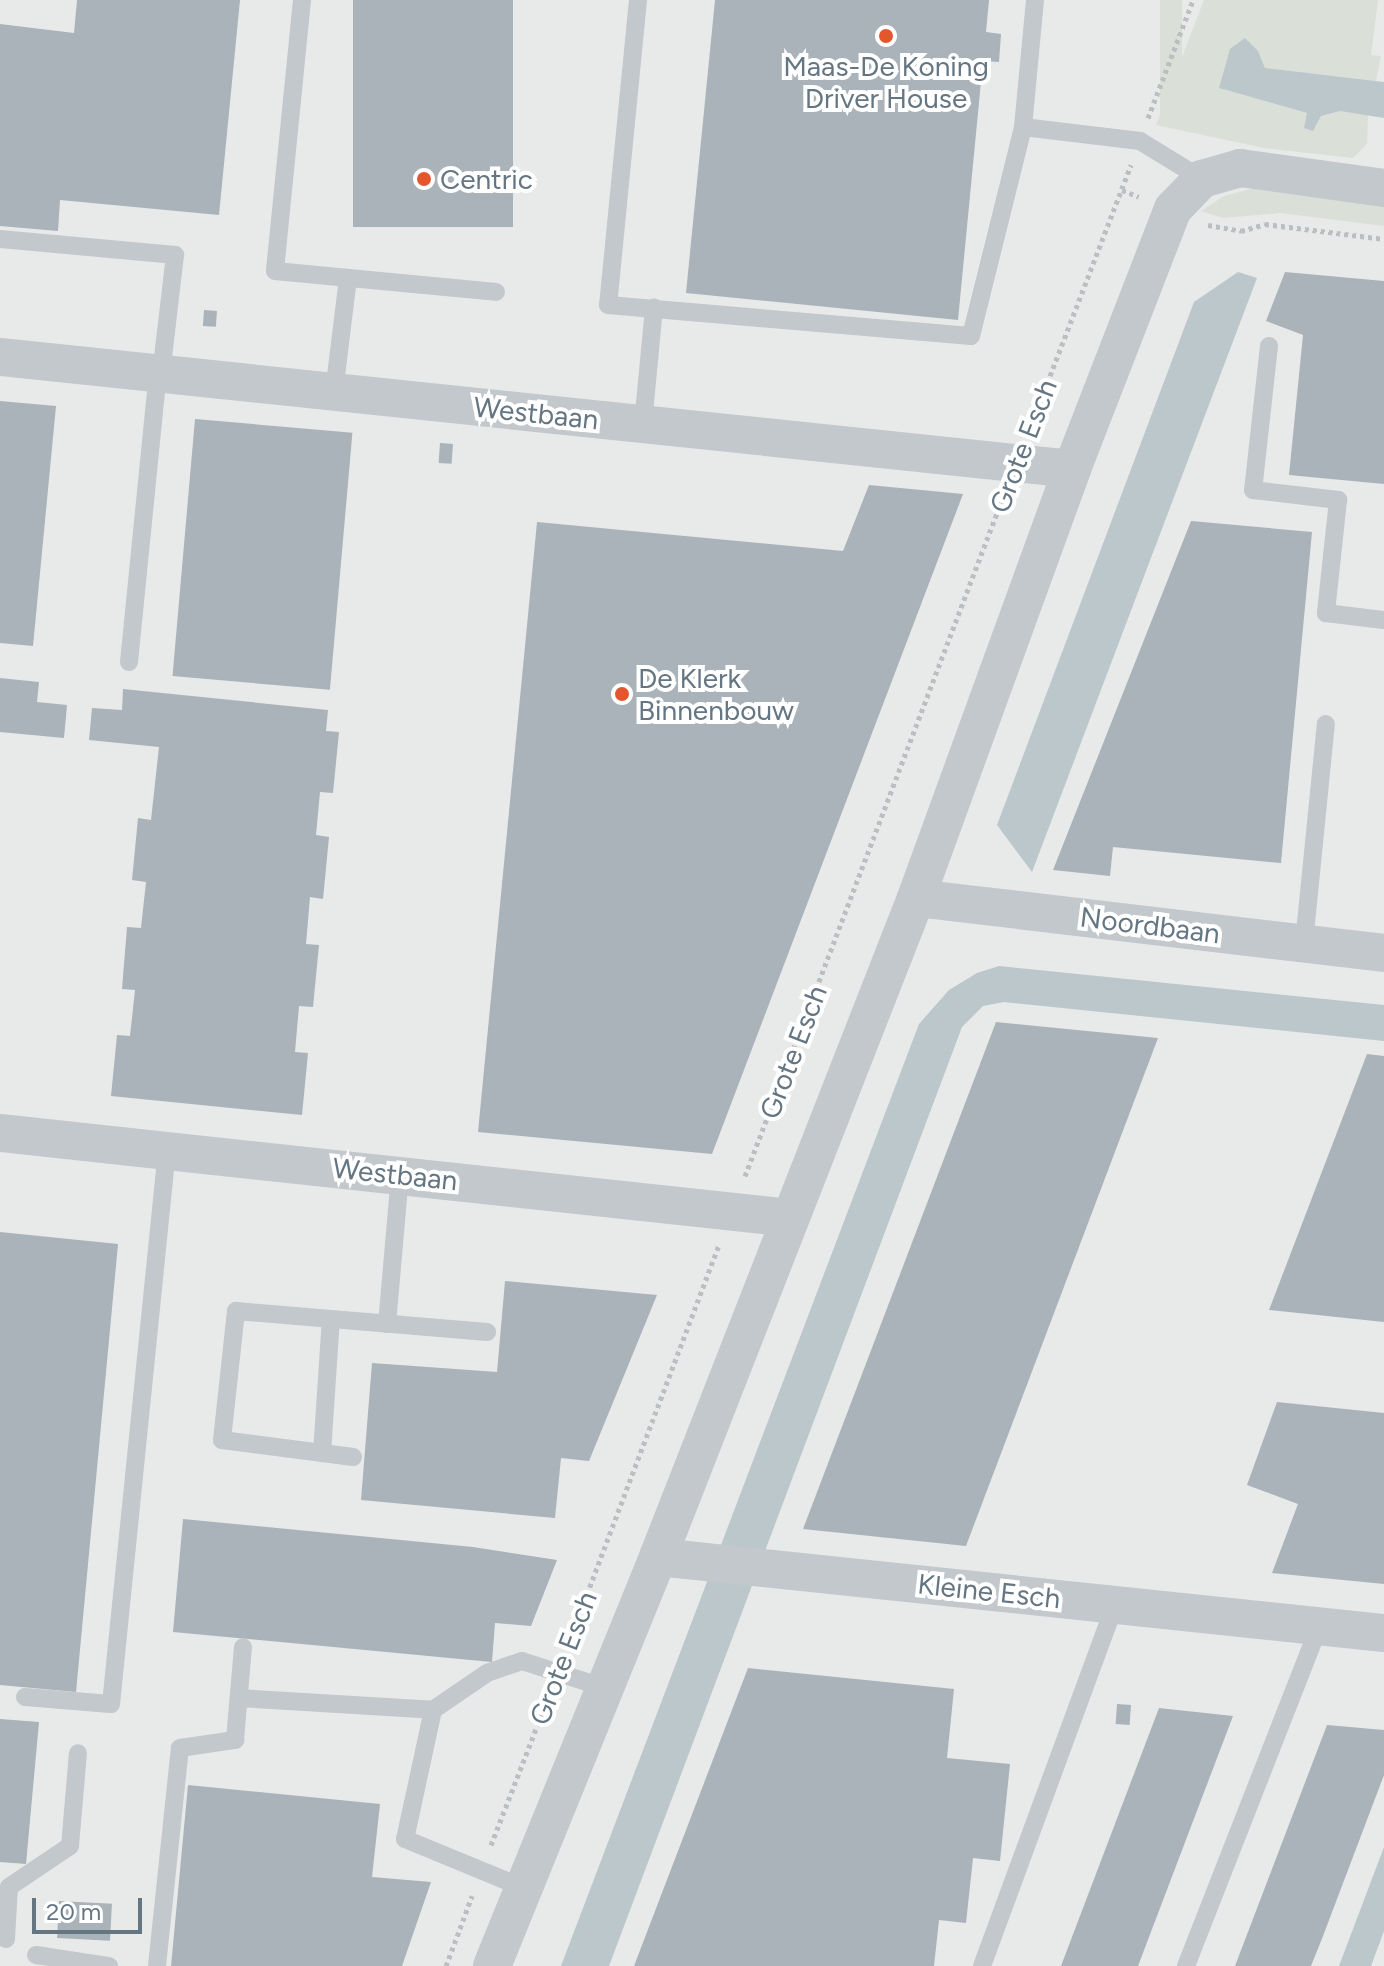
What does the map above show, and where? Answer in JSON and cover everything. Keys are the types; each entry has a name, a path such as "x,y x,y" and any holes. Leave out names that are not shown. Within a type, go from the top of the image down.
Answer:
{"street":[{"path":"1202,179 1240,168 1383,182"},
{"name":"Grote Esch","path":"492,1966 658,1557 916,898 1072,469 1173,209 1202,179"},
{"name":"Westbaan","path":"0,357 1072,469"},
{"name":"Noordbaan","path":"916,898 1384,953"},
{"name":"Westbaan","path":"0,1133 732,1209 790,1218"},
{"name":"Kleine Esch","path":"658,1557 1384,1633"}],"lane":[{"path":"302,0 275,271 496,292"},
{"path":"638,0 608,305 971,336 1023,127 1035,0"},
{"path":"1023,127 1140,141 1202,179"},
{"path":"0,239 175,255 129,662"},
{"path":"334,392 348,278"},
{"path":"643,424 654,308"},
{"path":"1269,346 1253,490 1338,500 1326,613 1384,620"},
{"path":"1304,943 1326,724"},
{"path":"25,1697 111,1704 167,1150"},
{"path":"387,1324 400,1174"},
{"path":"353,1457 222,1440 236,1311 487,1332"},
{"path":"322,1453 331,1319"},
{"path":"982,1966 1115,1604"},
{"path":"1186,1966 1319,1626"},
{"path":"157,1966 180,1748 235,1740 243,1647"},
{"path":"239,1698 433,1710 487,1673 522,1661 559,1670 605,1688"},
{"path":"433,1710 405,1839 524,1888"},
{"path":"6,1939 9,1887 70,1846 78,1753"},
{"path":"36,1955 109,1966"}],"path":[{"path":"1140,141 1193,0"},
{"name":"Grote Esch","path":"446,1966 1122,190 1215,229 1241,231 1265,224 1384,239"}],"shaded area":[{"path":"0,0 1384,0 1384,1966 0,1966"},
{"path":"1160,0 1182,0 1182,118 1160,118"},
{"path":"1204,0 1378,0 1371,55 1381,56 1376,81 1265,68 1258,51 1219,88 1307,113 1313,131 1321,116 1340,111 1368,115 1367,144 1353,158 1264,148 1156,125"},
{"path":"1245,38 1258,51 1265,68 1384,82 1384,118 1340,111 1321,116 1313,131 1304,128 1307,113 1219,88 1230,49"},
{"path":"1258,187 1384,202 1384,226 1281,213 1223,218 1201,211 1224,196"},
{"path":"1238,272 1257,278 1032,872 997,825 1194,302"},
{"path":"999,966 1384,1005 1384,1041 1004,1002 983,1006 962,1027 609,1966 561,1966 919,1024 949,990 977,973"},
{"path":"1384,1847 1384,1931 1371,1966 1339,1966"}],"building":[{"path":"77,0 240,0 219,215 60,200 58,231 0,226 0,24 74,33"},
{"path":"353,0 513,0 513,227 353,227"},
{"path":"715,0 989,0 986,32 1001,34 999,62 983,61 958,320 686,293"},
{"path":"1285,272 1384,281 1384,484 1289,475 1303,335 1266,321"},
{"path":"204,310 217,311 216,327 203,326"},
{"path":"0,401 56,406 33,646 0,643"},
{"path":"195,419 352,433 330,690 173,676"},
{"path":"440,443 453,444 452,464 439,463"},
{"path":"869,485 963,494 712,1154 478,1132 537,522 843,551"},
{"path":"1191,521 1312,532 1281,863 1113,847 1110,876 1053,870"},
{"path":"0,678 39,682 37,702 67,705 64,738 0,732"},
{"path":"123,689 328,710 326,731 339,732 333,793 320,792 316,835 329,837 323,899 310,897 306,944 319,945 313,1007 299,1006 295,1052 308,1053 302,1115 111,1096 117,1035 130,1036 135,990 122,989 127,927 141,928 146,882 132,880 138,818 151,820 159,747 89,740 92,708 122,710"},
{"path":"996,1022 1158,1038 966,1546 803,1529"},
{"path":"1367,1054 1384,1056 1384,1322 1269,1310"},
{"path":"0,1232 118,1244 76,1692 0,1685"},
{"path":"505,1281 657,1295 589,1461 561,1458 555,1518 361,1500 372,1363 497,1372"},
{"path":"1277,1402 1384,1413 1384,1584 1272,1573 1298,1504 1247,1485"},
{"path":"183,1519 473,1547 557,1560 531,1626 495,1623 492,1662 173,1632"},
{"path":"748,1668 954,1689 947,1758 1010,1764 1000,1861 973,1858 966,1923 939,1920 934,1966 634,1966"},
{"path":"1117,1704 1131,1705 1130,1725 1116,1724"},
{"path":"1159,1708 1233,1716 1138,1966 1061,1966"},
{"path":"0,1719 39,1722 26,1864 0,1862"},
{"path":"1327,1725 1384,1730 1384,1775 1323,1936 1311,1966 1235,1966"},
{"path":"188,1785 380,1804 372,1877 431,1882 402,1966 171,1966"},
{"path":"59,1901 112,1904 110,1941 57,1938"}],"place":[{"name":"Maas-De Koning Driver House","path":"886,36"},
{"name":"Centric","path":"424,179"},
{"name":"De Klerk Binnenbouw","path":"622,694"}]}
